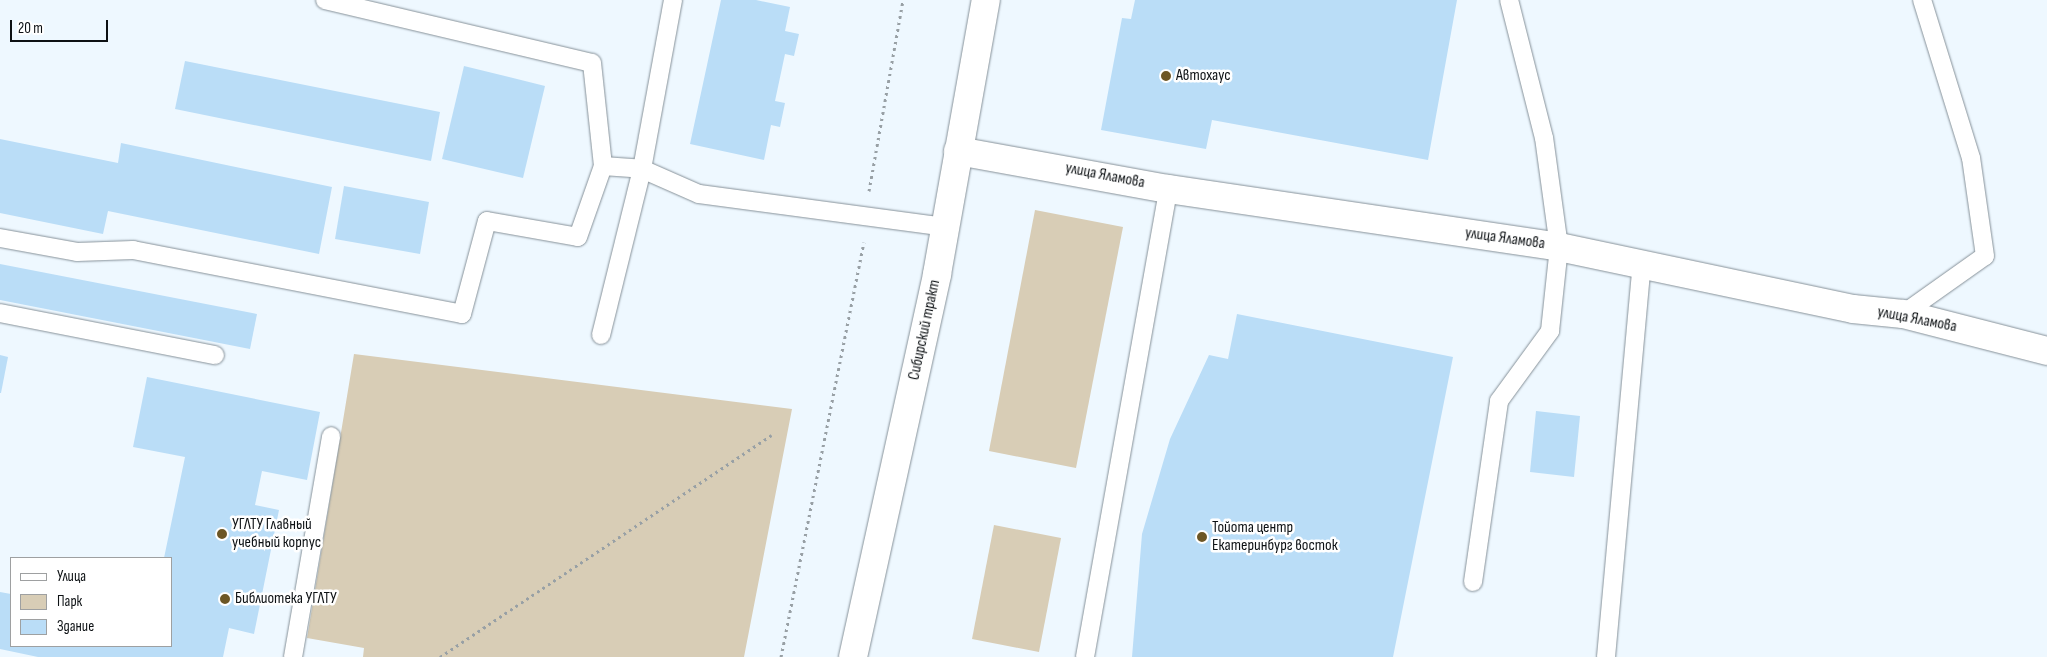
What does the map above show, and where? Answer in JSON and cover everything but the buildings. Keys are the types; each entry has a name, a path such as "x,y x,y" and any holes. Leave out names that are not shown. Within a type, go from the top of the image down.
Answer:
{"street":[{"name":"Сибирский тракт","path":"853,657 945,227 986,0"},
{"name":"улица Яламова","path":"958,151 1168,189 1559,247 1854,309 1903,314 2047,351"}],"lane":[{"path":"0,238 77,252 133,250 462,314 487,221 578,237 603,166 592,63 325,0"},
{"path":"601,335 642,169 673,0"},
{"path":"1473,582 1499,401 1550,330 1559,247 1544,138 1508,0"},
{"path":"1903,314 1985,256 1971,158 1922,0"},
{"path":"603,166 642,169 699,194 865,214 945,227"},
{"path":"1085,657 1168,189"},
{"path":"1606,657 1642,265"},
{"path":"0,313 216,356"},
{"path":"293,657 331,436"}],"path":[{"path":"781,657 862,264 865,214 903,0"},
{"path":"440,657 772,435"}],"green space":[{"path":"1035,210 1123,227 1076,468 989,451"},
{"path":"354,354 792,409 744,657 363,657 364,648 307,638"},
{"path":"994,525 1061,538 1039,652 972,639"}],"place":[{"name":"Автохаус","path":"1166,76"},
{"name":"УГЛТУ Главный учебный корпус","path":"222,534"},
{"name":"Тойота центр Екатеринбург восток","path":"1202,537"},
{"name":"Библиотека УГЛТУ","path":"225,599"}]}
